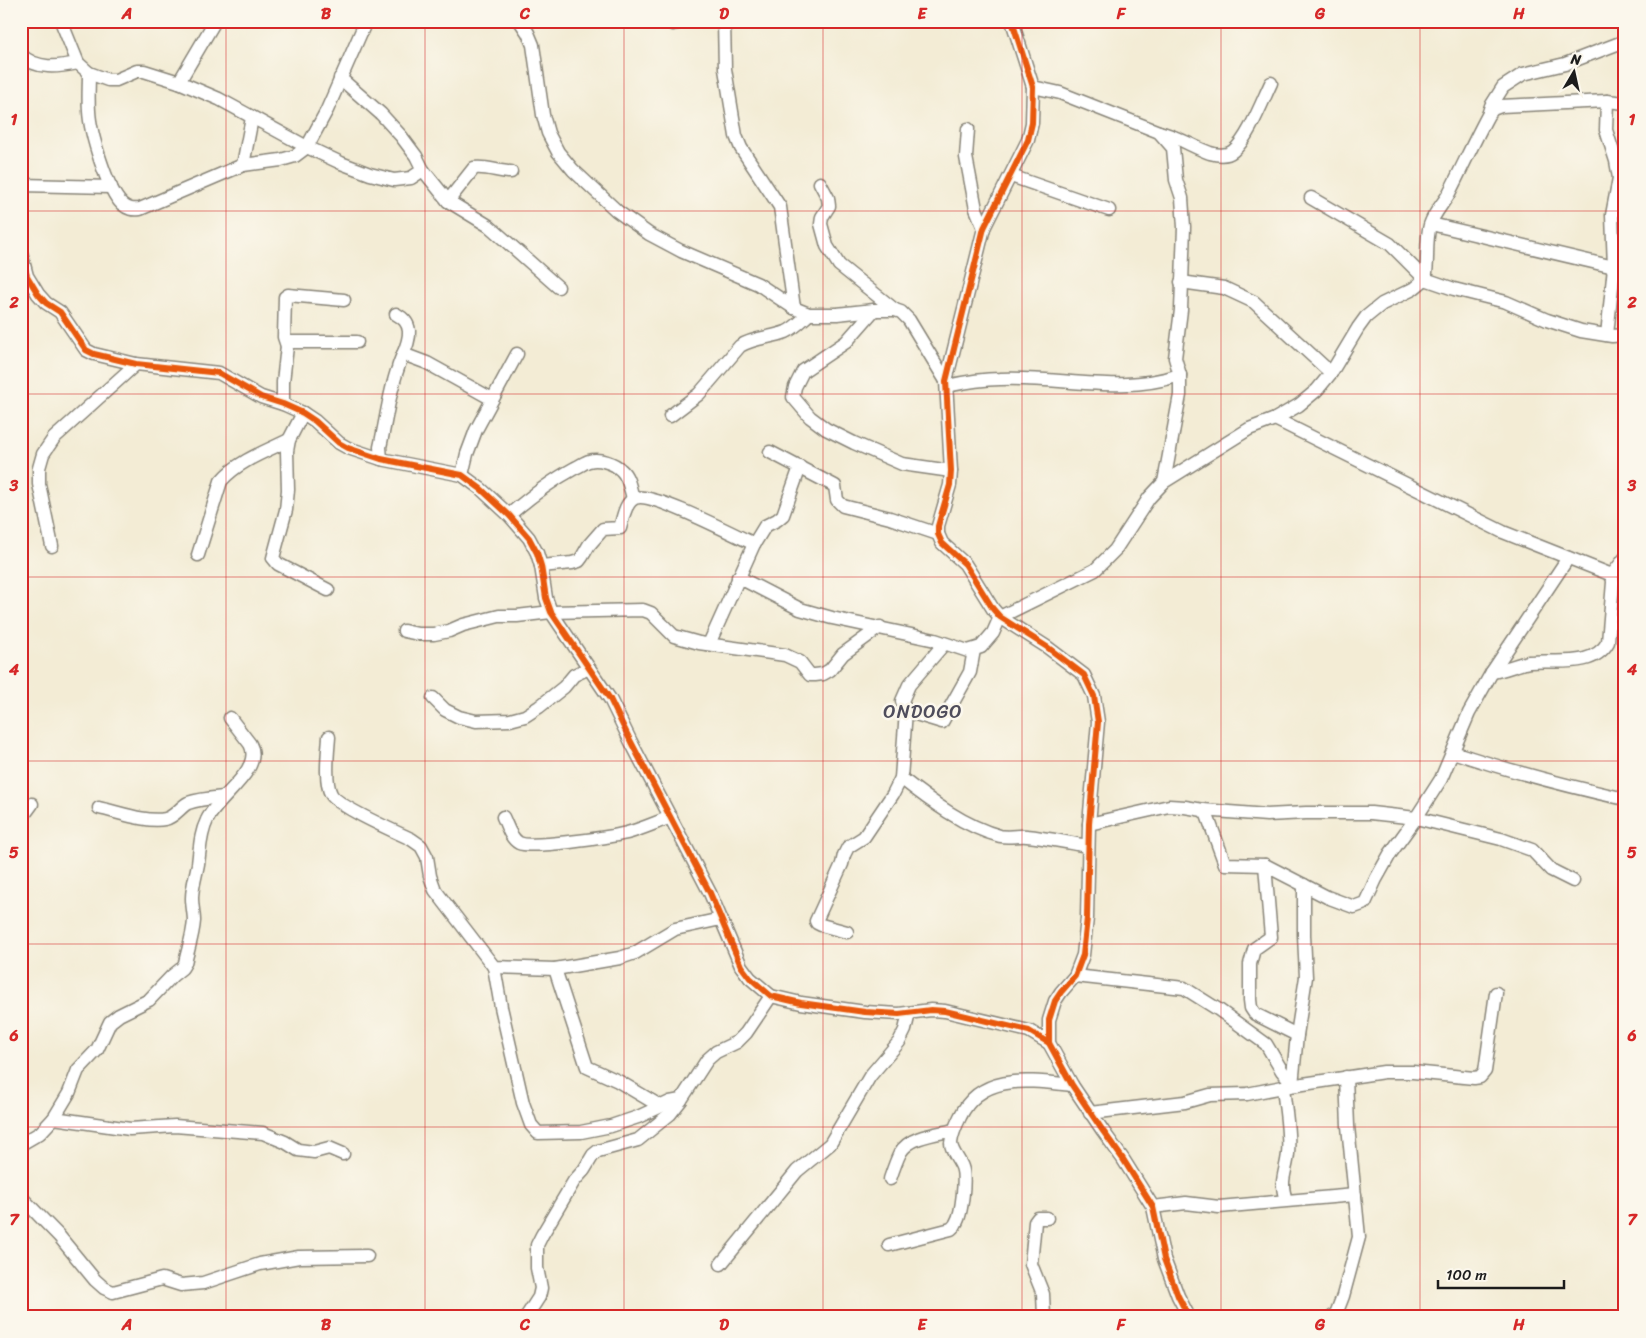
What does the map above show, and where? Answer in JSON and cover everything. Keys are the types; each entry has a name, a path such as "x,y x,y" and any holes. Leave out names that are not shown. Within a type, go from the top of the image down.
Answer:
{"street":[{"path":"61,21 78,63 89,72 108,80 116,80 137,71 144,71 180,82 219,99 307,148 370,174 394,180 411,178 423,170"},
{"path":"180,82 215,21"},
{"path":"89,72 88,112 99,159 110,187 121,203 131,210 140,209 243,166 282,160 295,156 307,148 327,110 366,21"},
{"path":"520,21 533,45 543,115 548,133 558,152 572,170 617,211 649,234 681,251 758,284 794,308 809,314 837,314 874,310 901,312 909,320 947,384"},
{"path":"667,21 673,24 687,21"},
{"path":"724,21 725,69 736,136 741,148 780,207 794,308"},
{"path":"1012,21 1034,87 1034,108 1028,140 984,228 947,384 952,471 950,485 938,526 938,534 942,543 964,564 1000,617 1084,675 1094,696 1098,722 1089,824 1083,955 1075,976 1055,1001 1048,1020 1049,1042 1072,1085 1154,1207 1164,1259 1178,1296 1189,1317"},
{"path":"738,577 800,609 832,618 935,640 968,651 981,647 993,633 1000,617 1095,570 1115,550 1149,498 1164,482 1249,429 1275,419 1299,405 1317,390 1331,373 1366,317 1382,304 1413,289 1425,279 1430,224 1447,196 1491,106 1503,87 1524,74 1564,64 1625,41"},
{"path":"21,55 38,65 64,66 78,63"},
{"path":"340,78 388,121 416,156 423,170 448,200 489,226 558,287"},
{"path":"1034,87 1060,93 1168,134 1211,153 1223,155 1232,152 1245,136 1271,83"},
{"path":"1488,115 1493,109 1500,106 1607,101 1625,103"},
{"path":"1606,334 1614,266 1612,215 1619,178 1616,161 1606,130 1607,101"},
{"path":"243,166 252,118"},
{"path":"968,128 966,157 976,209 984,228"},
{"path":"1159,132 1173,148 1176,180 1182,198 1184,227 1181,310 1175,358 1180,375 1180,395 1164,482"},
{"path":"448,200 474,168 480,167 500,172 511,172"},
{"path":"1011,176 1109,210"},
{"path":"820,183 828,198 829,206 822,218 821,224 827,246 838,265 894,310"},
{"path":"21,185 110,187"},
{"path":"1310,198 1390,244 1425,279 1454,289 1506,302 1547,320 1581,330 1625,335"},
{"path":"1430,224 1614,266"},
{"path":"21,253 27,276 38,294 46,303 60,312 86,350 94,354 136,364 219,373 261,397 303,413 315,421 339,443 348,448 381,458 462,475 509,515 528,538 537,553 546,598 551,612 610,699 710,893 741,966 750,978 771,996 801,1003 865,1012 898,1014 931,1010 944,1011 1029,1031 1049,1042"},
{"path":"1182,282 1224,288 1254,302 1331,373"},
{"path":"283,404 283,382 287,346 284,337 285,297 288,295 344,300"},
{"path":"874,310 846,342 802,371 793,396 810,417 826,429 854,443 902,464 952,471"},
{"path":"381,458 380,447 397,369 410,332 408,324 396,314"},
{"path":"670,416 699,394 740,346 748,341 788,331 809,314"},
{"path":"287,346 290,342 295,341 357,342"},
{"path":"402,354 427,363 492,399"},
{"path":"462,475 476,430 517,354"},
{"path":"52,546 39,484 38,468 43,454 54,438 136,364"},
{"path":"947,384 1002,378 1111,385 1164,380 1180,375"},
{"path":"303,413 288,440 286,510 272,558 278,564 328,590"},
{"path":"1275,419 1503,532 1612,575"},
{"path":"198,555 220,481 228,473 288,440"},
{"path":"770,452 835,486 837,500 843,506 890,518 938,534"},
{"path":"509,515 531,496 561,476 589,461 600,460 612,464 621,470 626,477 633,498"},
{"path":"709,644 754,544 765,526 783,515 800,467"},
{"path":"541,566 579,561 589,545 603,529 620,528 628,504 633,498 639,496 648,497 668,505 754,544"},
{"path":"1203,810 1207,815 1225,864 1265,865 1326,897 1354,907 1365,903 1390,854 1416,818 1441,778 1469,713 1492,672 1568,558"},
{"path":"1492,672 1528,662 1584,660 1596,655 1605,648 1608,642 1612,575 1625,558"},
{"path":"404,632 434,634 499,616 551,612 643,610 651,612 674,636 709,644 785,655 800,662 810,675 815,676 830,670 843,654 880,627"},
{"path":"847,932 821,925 816,921 848,847 864,837 893,794 901,778 906,711 902,701 909,685 944,644"},
{"path":"906,711 942,722 970,672 974,650"},
{"path":"433,698 445,710 459,717 476,721 510,720 525,716 539,707 564,687 574,675 589,668"},
{"path":"21,1144 40,1133 54,1118 78,1070 97,1050 110,1022 118,1014 149,1000 182,968 185,962 194,922 192,896 201,834 211,811 244,776 253,758 250,744 230,718"},
{"path":"329,737 327,778 331,795 344,806 411,839 421,846 427,857 430,876 436,890 494,967 501,1008 523,1103 531,1124 538,1133 581,1132 604,1127 638,1117 670,1102 681,1100"},
{"path":"1453,752 1491,765 1579,789 1625,799"},
{"path":"901,778 930,800 985,831 1003,836 1026,835 1088,846"},
{"path":"99,808 145,819 167,819 187,804 223,797"},
{"path":"21,819 32,804"},
{"path":"1089,824 1169,806 1266,815 1371,813 1416,818 1501,839 1532,850 1551,870 1573,881"},
{"path":"503,817 513,838 518,842 525,845 546,845 627,833 672,817"},
{"path":"1265,865 1271,937 1254,949 1250,964 1251,1008 1255,1014 1297,1035"},
{"path":"1286,1200 1282,1189 1282,1178 1288,1154 1289,1085 1306,977 1304,885"},
{"path":"494,967 555,969 620,958 635,953 675,929 721,919"},
{"path":"555,969 587,1067 594,1072 618,1081 660,1106"},
{"path":"1075,976 1184,988 1219,1010 1266,1044 1289,1085"},
{"path":"1090,1113 1185,1102 1210,1095 1247,1094 1289,1085 1384,1072 1480,1077 1485,1071 1496,992"},
{"path":"526,1317 539,1297 541,1288 537,1268 537,1245 574,1182 593,1155 598,1151 638,1140 670,1114 707,1060 716,1052 742,1038 771,996"},
{"path":"721,1264 797,1172 830,1144 870,1076 899,1042 905,1030 909,1013"},
{"path":"1336,1316 1359,1237 1348,1126 1346,1078"},
{"path":"889,1244 951,1229 957,1223 961,1207 963,1168 951,1145 954,1130 964,1107 980,1092 999,1084 1022,1081 1072,1085"},
{"path":"54,1118 130,1129 176,1126 263,1134 285,1142 298,1150 314,1152 329,1148 343,1154"},
{"path":"890,1179 900,1152 906,1145 915,1140 954,1130"},
{"path":"1154,1207 1186,1203 1219,1207 1355,1195"},
{"path":"21,1197 60,1236 95,1280 104,1288 113,1292 162,1279 182,1284 203,1284 260,1264 299,1256 367,1256"},
{"path":"1044,1317 1043,1294 1031,1264 1035,1222 1038,1218 1047,1218"}],"cycle path":[{"path":"1012,21 1033,87 1032,123 1028,140 984,228 946,381 951,471 950,485 938,526 938,534 942,543 965,564 1000,617 1047,647 1084,675 1094,696 1098,722 1089,824 1087,918 1083,955 1075,976 1055,1001 1049,1020 1049,1043 1072,1085 1123,1159 1153,1207 1164,1259 1178,1296 1189,1317"},
{"path":"21,253 27,276 38,294 46,303 60,312 86,350 94,354 136,364 219,373 261,397 303,413 315,421 339,443 348,448 381,459 462,475 481,489 509,515 529,538 537,553 546,598 551,612 610,699 710,893 741,966 750,978 771,996 801,1003 865,1012 899,1014 931,1010 945,1011 1029,1031 1049,1043"}],"district":[{"name":"ONDOGO","path":"923,711"}]}
